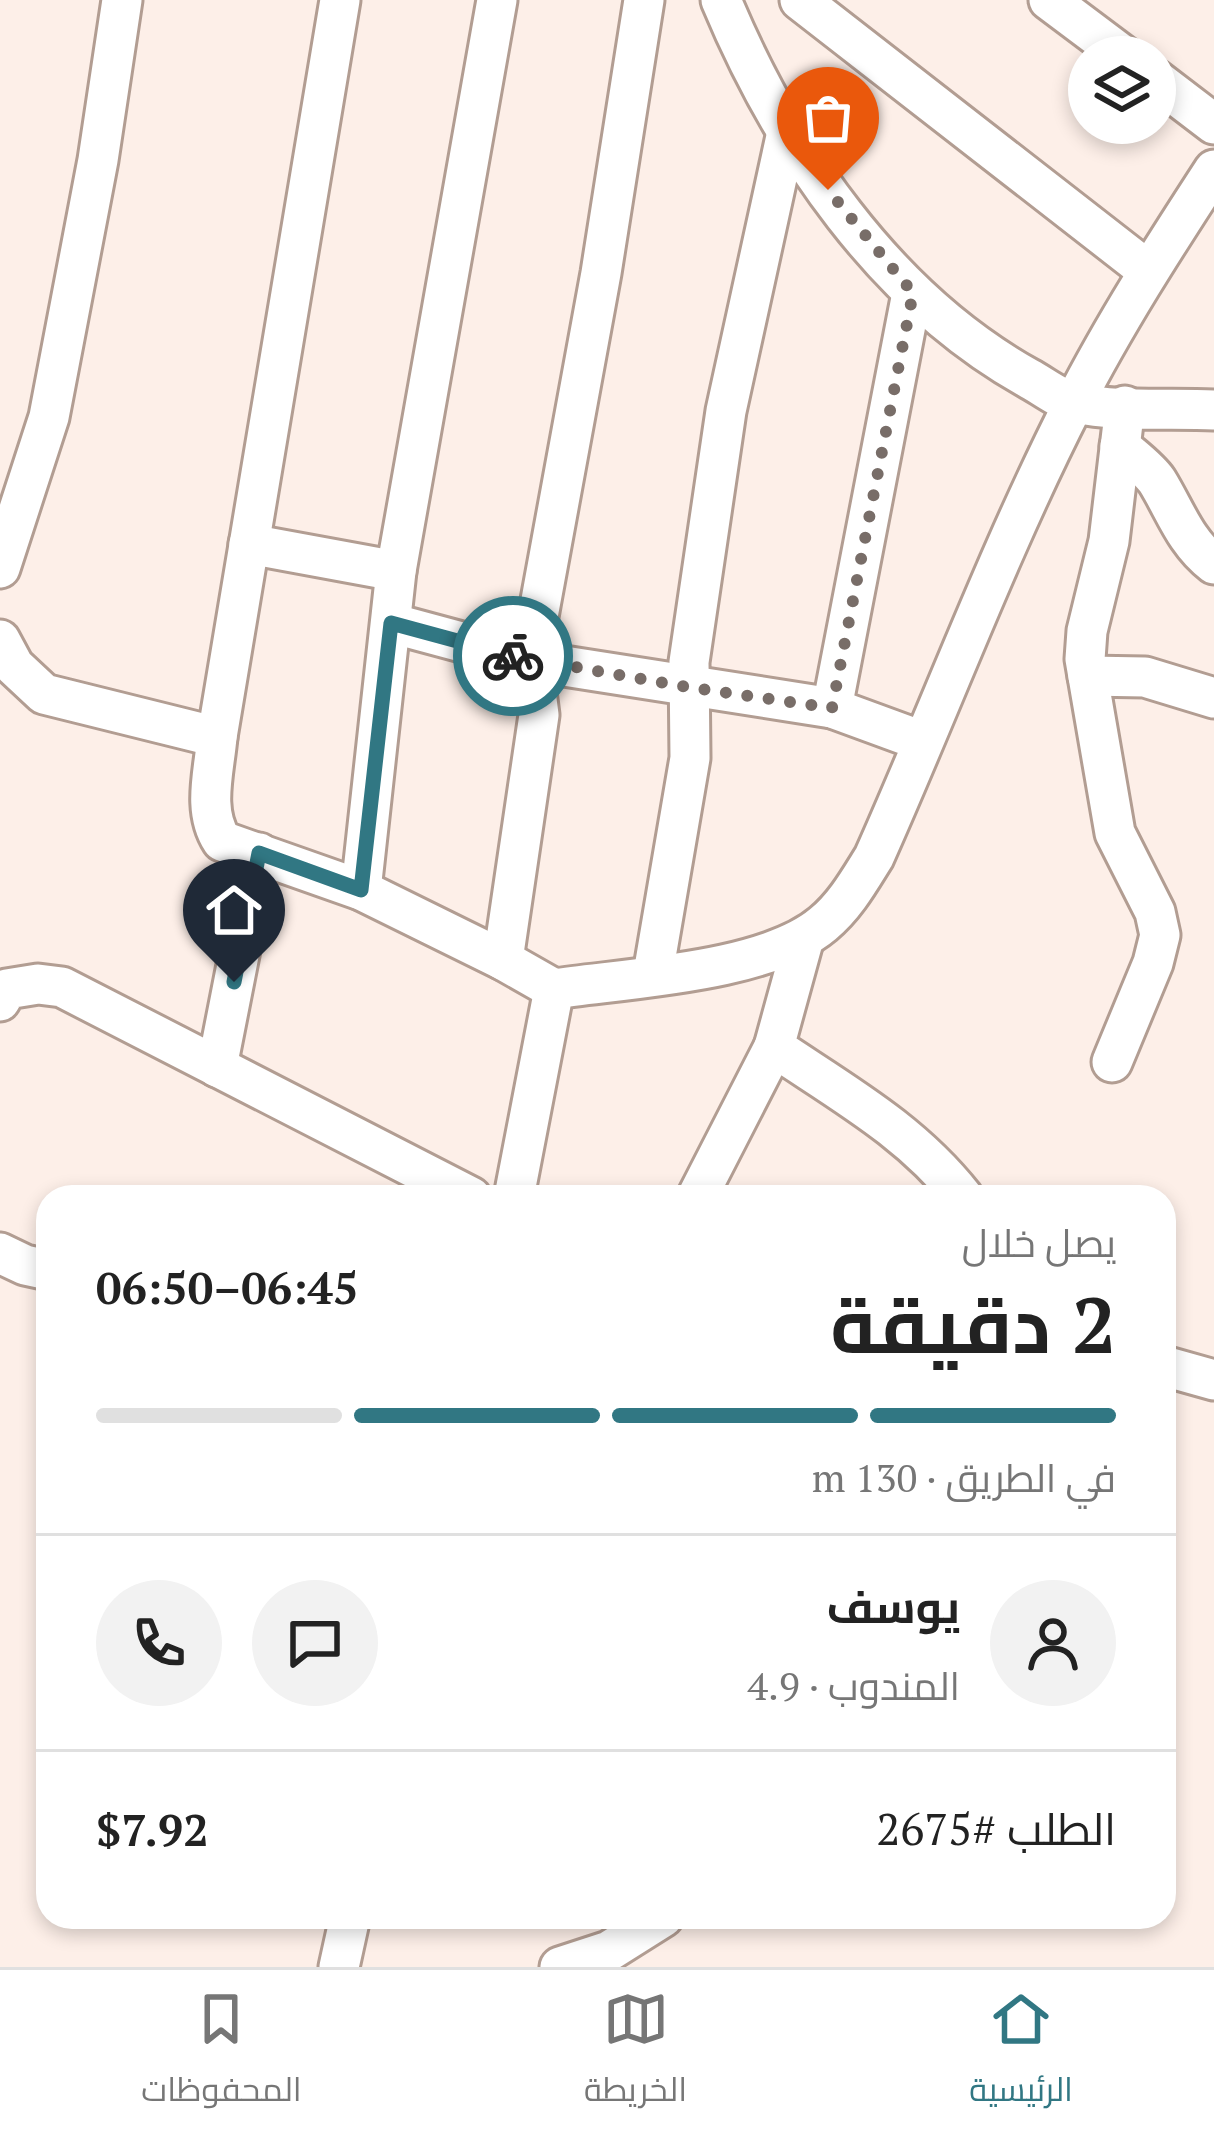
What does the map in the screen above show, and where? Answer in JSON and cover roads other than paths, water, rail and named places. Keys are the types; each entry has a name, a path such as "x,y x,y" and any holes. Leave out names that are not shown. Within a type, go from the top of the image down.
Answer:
{"street":[{"path":"0,568 49,416 98,160 122,0"},
{"path":"340,0 209,811 222,841 361,890 554,989 744,961 804,938 844,904 874,857 1074,403 1148,270 1211,178"},
{"path":"361,890 396,571 497,0"},
{"path":"503,960 539,715 532,661 644,0"},
{"path":"721,0 787,132 849,220 913,293 992,357 1074,403 1214,410"},
{"path":"800,0 846,14 1148,270"},
{"path":"1049,0 1097,36"},
{"path":"1176,96 1214,124"},
{"path":"653,974 690,758 687,687 726,411 787,132"},
{"path":"832,708 913,293"},
{"path":"1112,1062 1154,963 1160,935 1155,912 1115,833 1088,676 1087,631 1109,541 1124,406"},
{"path":"1120,446 1155,478 1171,511 1201,554 1214,564"},
{"path":"249,544 396,571"},
{"path":"391,623 532,661 832,708 922,741"},
{"path":"0,640 14,666 44,694 218,736"},
{"path":"1088,676 1145,677 1214,698"},
{"path":"217,1067 259,853"},
{"path":"703,1185 774,1048 804,938"},
{"path":"0,1001 7,988 38,984 62,988 448,1185"},
{"path":"516,1185 554,989"},
{"path":"774,1048 901,1132 954,1185"},
{"path":"0,1253 36,1267"},
{"path":"1176,1369 1214,1380"},
{"path":"339,1967 347,1929"},
{"path":"560,1967 609,1951 644,1929"}]}
